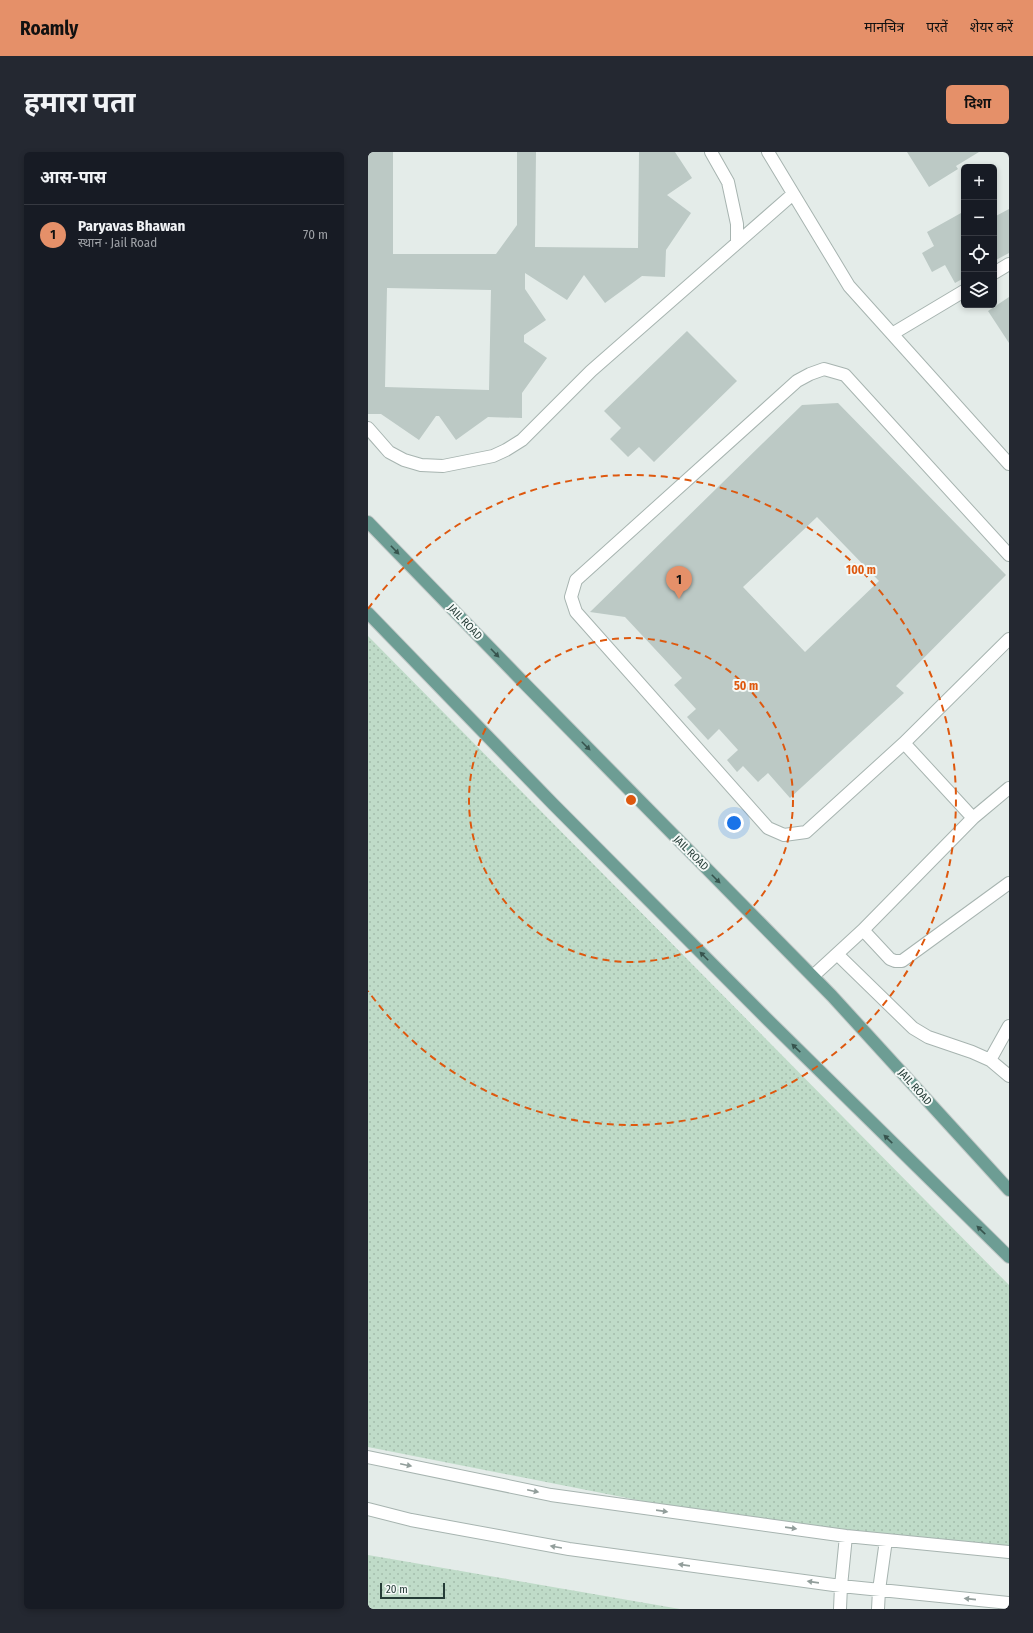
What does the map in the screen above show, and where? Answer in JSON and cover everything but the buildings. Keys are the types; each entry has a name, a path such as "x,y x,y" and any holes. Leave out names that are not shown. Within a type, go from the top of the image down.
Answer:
{"main road":[{"name":"JAIL ROAD","path":"368,522 527,686 813,976 1009,1190"},
{"path":"368,613 553,804 750,1002 1009,1257"}],"street":[{"path":"711,152 728,182 737,224 737,243"},
{"path":"768,152 849,286 1009,464"},
{"path":"368,428 389,452 404,460 421,465 442,466 493,456 506,450 522,440 591,371 793,194"},
{"path":"996,272 1009,264"},
{"path":"892,334 961,293"},
{"path":"1009,555 846,375 824,369 797,380 576,580 571,597 576,612 768,828 784,835 806,832 904,743 1009,639"},
{"path":"904,743 973,818"},
{"path":"813,976 863,930 973,818 1007,794"},
{"path":"863,930 890,959 902,961 1009,883"},
{"path":"838,954 913,1028 928,1037 972,1052 990,1060 1009,1076"},
{"path":"990,1060 1009,1026"},
{"path":"368,1457 551,1495 846,1536 1009,1552"},
{"path":"368,1509 411,1520 568,1549 841,1586 1009,1603"},
{"path":"840,1609 846,1536"},
{"path":"878,1609 886,1540"}],"green space":[{"path":"368,636 1009,1285 1009,1547 784,1529 368,1447"},
{"path":"368,1555 680,1609 368,1609"}],"place":[{"name":"Paryavas Bhawan","path":"679,599"}]}
